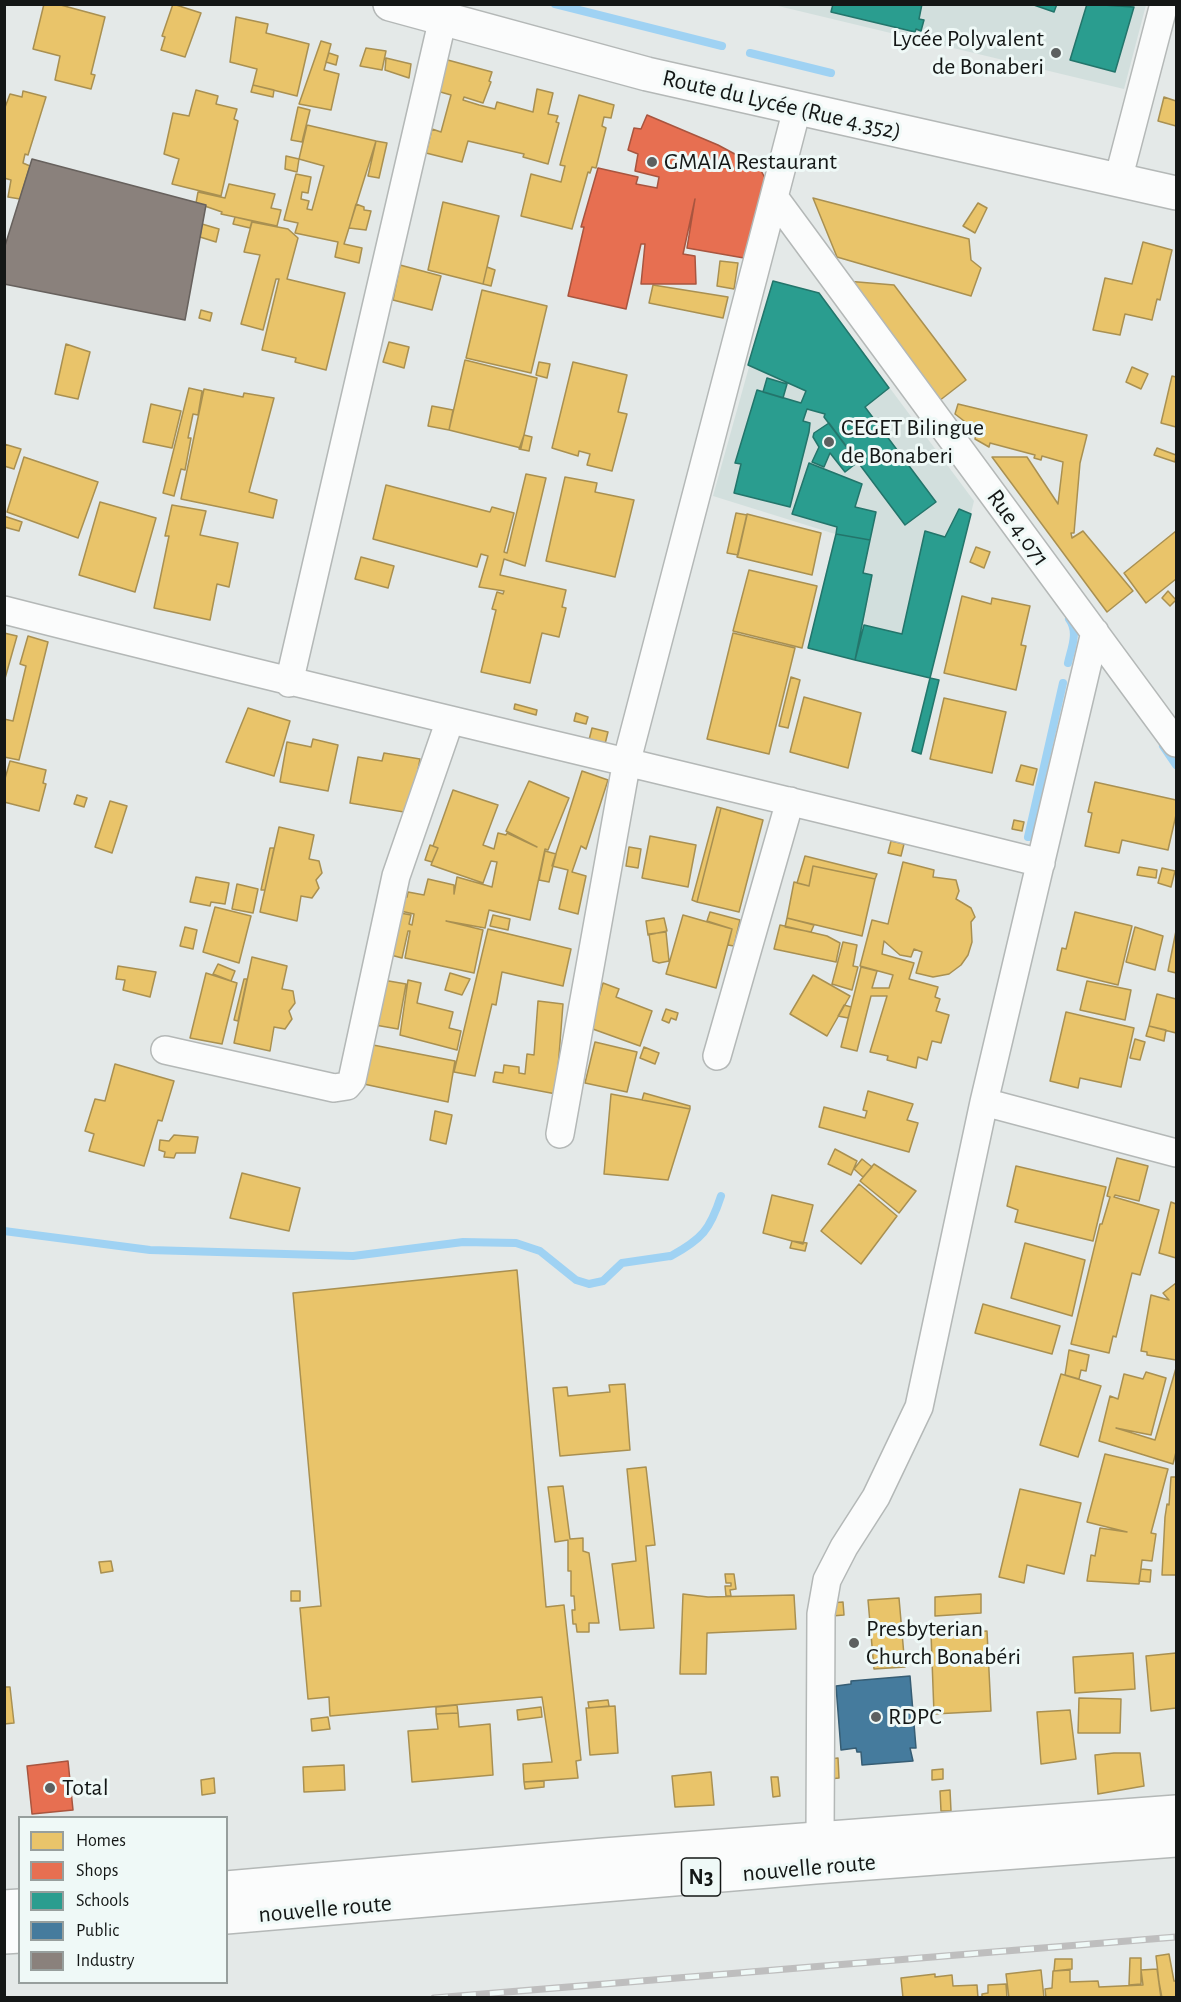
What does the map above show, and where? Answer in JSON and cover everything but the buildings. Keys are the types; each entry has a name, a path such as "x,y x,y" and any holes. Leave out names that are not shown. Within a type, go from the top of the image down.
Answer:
{"main road":[{"name":"Route du Lycée (Rue 4.352)","path":"390,4 646,74 1176,193"},
{"name":"nouvelle route","path":"228,1888 1176,1812"},
{"name":"nouvelle route","path":"228,1917 1176,1840"}],"street":[{"path":"1118,180 1164,4"},
{"path":"290,683 443,18"},
{"path":"560,1134 627,760 797,109"},
{"name":"Rue 4.071","path":"774,196 1176,743"},
{"path":"4,610 290,683 627,760 1041,863"},
{"path":"820,1839 821,1614 827,1580 844,1547 876,1497 919,1407 984,1102 1095,632"},
{"path":"165,1050 334,1088 347,1086 352,1080 400,862 450,720"},
{"path":"717,1056 790,801"},
{"path":"984,1102 1176,1152"}],"shaded area":[{"name":"Lycée Polyvalent de Bonaberi","path":"774,5 1146,5 1124,89"},
{"name":"CEGET Bilingue de Bonaberi","path":"773,281 819,293 974,501 930,678 808,648 835,534 713,496"}],"waterway":[{"path":"555,4 722,46"},
{"path":"750,53 831,73"},
{"path":"1068,663 1074,635 1069,619"},
{"path":"1028,837 1063,683"},
{"path":"1163,746 1176,765"},
{"path":"671,1256 698,1239 709,1225 721,1196"},
{"path":"4,1231 150,1250 353,1256 463,1242 516,1243 540,1251 576,1280 589,1284 603,1281 622,1263 670,1256"}],"railway":[{"path":"434,1998 1176,1937"}],"place":[{"name":"Lycée Polyvalent de Bonaberi","path":"1056,53"},
{"name":"GMAIA Restaurant","path":"652,162"},
{"name":"CEGET Bilingue de Bonaberi","path":"829,442"},
{"name":"Presbyterian Church Bonabéri","path":"854,1643"},
{"name":"RDPC","path":"876,1717"},
{"name":"Total","path":"50,1788"}]}
